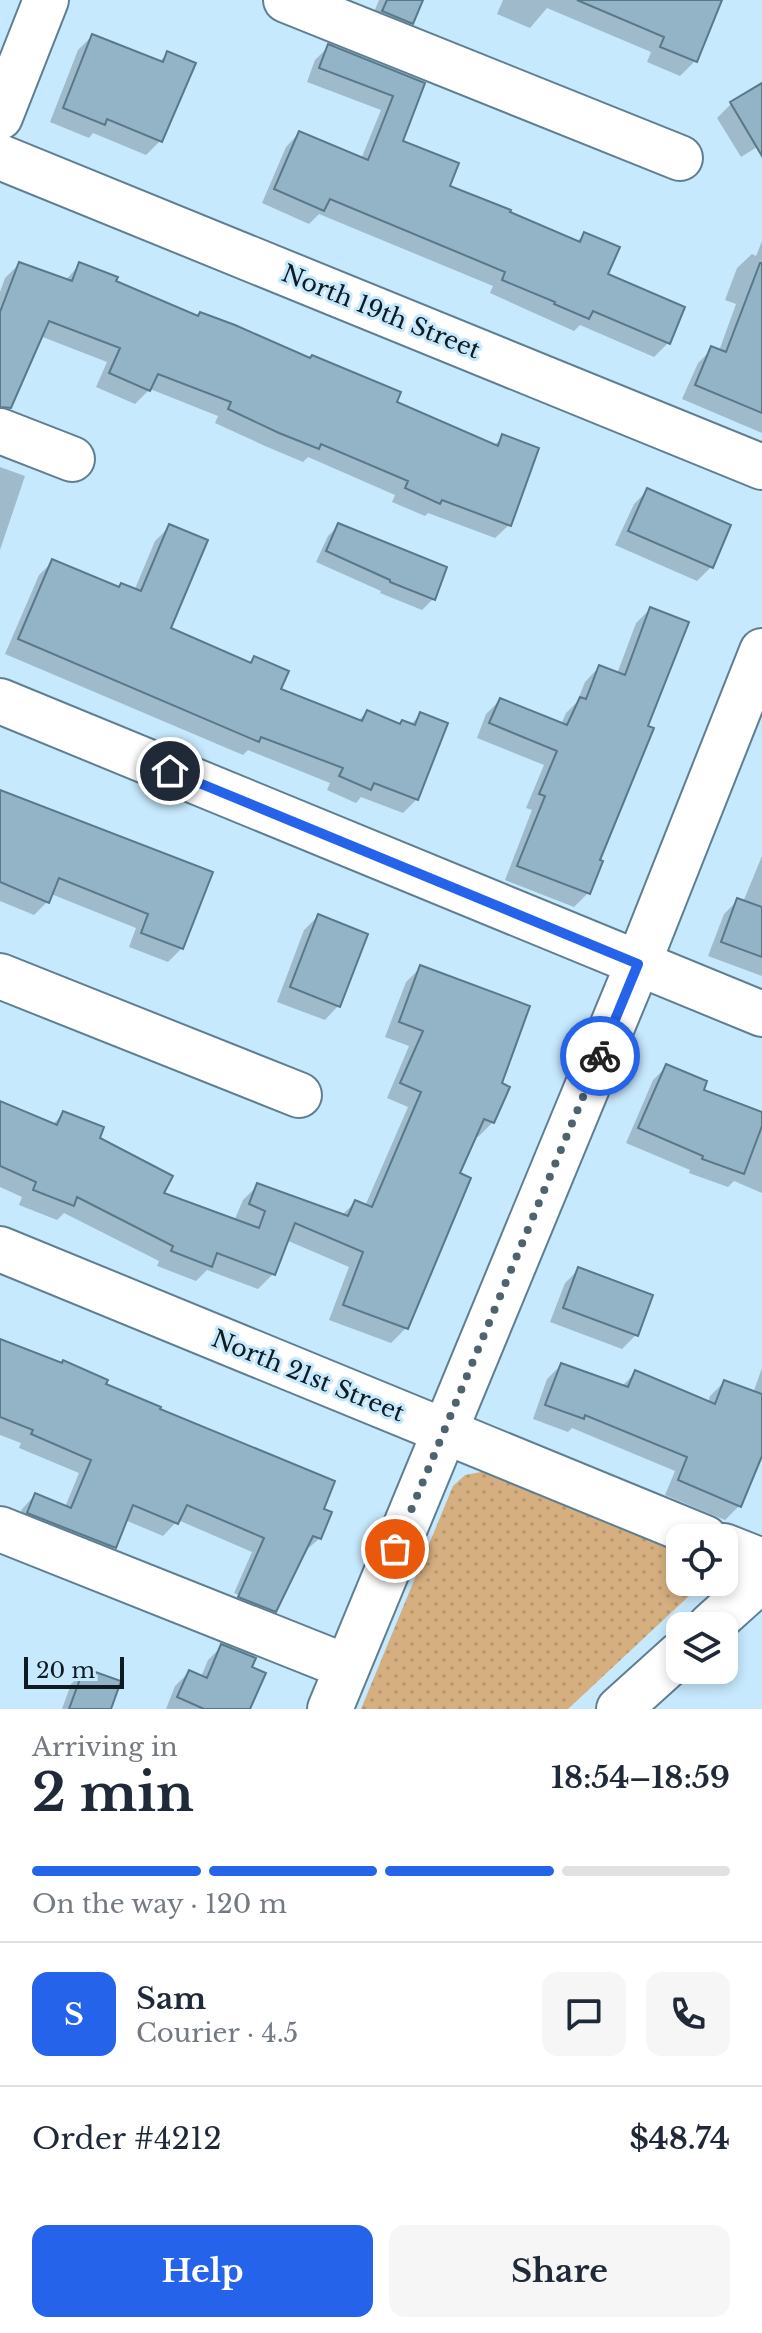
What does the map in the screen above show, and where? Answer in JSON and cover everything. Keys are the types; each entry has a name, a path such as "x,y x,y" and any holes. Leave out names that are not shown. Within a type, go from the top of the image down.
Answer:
{"street":[{"path":"4,95 46,0"},
{"path":"286,0 680,158"},
{"name":"North 19th Street","path":"0,157 762,467"},
{"path":"0,431 72,459"},
{"path":"330,1709 638,964 762,651"},
{"path":"0,701 762,1014"},
{"path":"0,976 299,1095"},
{"name":"North 21st Street","path":"0,1249 671,1524"},
{"path":"0,1529 347,1667"},
{"path":"738,1552 762,1561"},
{"path":"725,1612 762,1579"},
{"path":"619,1709 666,1667"}],"shaded area":[{"path":"481,1472 506,1476 666,1540 666,1596 689,1596 672,1612 666,1612 666,1617 568,1709 361,1709 453,1486 465,1475"}],"building":[{"path":"387,0 423,0 413,24 382,11"},
{"path":"577,0 722,0 697,62 660,47 664,37"},
{"path":"92,34 163,62 167,51 196,63 162,142 107,119 105,125 63,108"},
{"path":"328,44 425,83 403,141 459,163 450,186 580,242 584,232 620,247 608,274 685,307 670,344 593,311 589,319 502,280 505,272 330,199 324,211 274,189 299,131 368,160 393,96 319,68"},
{"path":"762,83 762,156 730,102"},
{"path":"19,262 72,281 79,262 118,277 116,281 198,316 200,312 235,325 310,358 312,355 401,392 397,402 498,446 502,434 539,448 511,526 442,500 440,504 405,488 408,481 321,444 319,449 279,433 228,409 231,402 158,374 150,391 109,373 120,348 49,321 11,408 0,407 0,312"},
{"path":"760,263 762,413 695,385 711,346 726,352"},
{"path":"647,488 731,525 713,568 628,531"},
{"path":"338,523 447,567 435,600 326,551"},
{"path":"169,524 208,540 171,628 251,663 254,656 289,671 281,689 362,721 367,710 400,724 402,720 415,725 420,712 448,723 418,800 374,783 371,790 339,776 343,768 261,737 259,742 18,639 52,559 119,587 121,583 141,591"},
{"path":"650,607 689,622 648,726 654,728 600,860 603,861 590,894 517,866 545,796 539,794 557,751 489,723 500,698 567,725 580,697 586,699 599,665 625,675"},
{"path":"0,790 213,872 183,949 141,933 148,914 59,878 49,903 0,882"},
{"path":"737,898 762,907 762,957 721,942"},
{"path":"318,914 368,934 340,1007 290,987"},
{"path":"420,965 530,1006 502,1083 510,1087 494,1123 484,1119 460,1173 471,1178 408,1329 343,1305 363,1252 295,1223 275,1275 217,1253 212,1267 171,1251 173,1246 77,1197 74,1206 33,1190 36,1182 0,1166 0,1101 57,1125 63,1111 104,1127 100,1138 173,1176 164,1193 259,1228 265,1211 249,1204 257,1183 348,1216 355,1200 372,1207 421,1092 400,1083 423,1031 399,1022"},
{"path":"666,1064 707,1081 704,1090 762,1112 762,1126 744,1174 702,1159 703,1156 638,1128"},
{"path":"578,1267 653,1295 638,1336 563,1308"},
{"path":"0,1339 62,1363 63,1360 108,1380 106,1384 160,1409 335,1481 324,1509 332,1512 321,1539 313,1536 276,1612 238,1597 264,1538 187,1505 178,1524 133,1505 116,1548 27,1513 35,1493 71,1508 91,1460 0,1417"},
{"path":"561,1363 628,1387 635,1370 715,1404 724,1380 762,1394 762,1456 741,1507 678,1480 687,1457 585,1415 584,1419 545,1405"},
{"path":"221,1644 256,1658 252,1667 266,1673 250,1709 204,1709 177,1697 189,1670 207,1678"},
{"path":"84,1668 121,1681 111,1709 69,1709"}],"way so far":[{"path":"395,1549 600,1056"}],"route":[{"path":"170,771 638,964 600,1056"}]}
